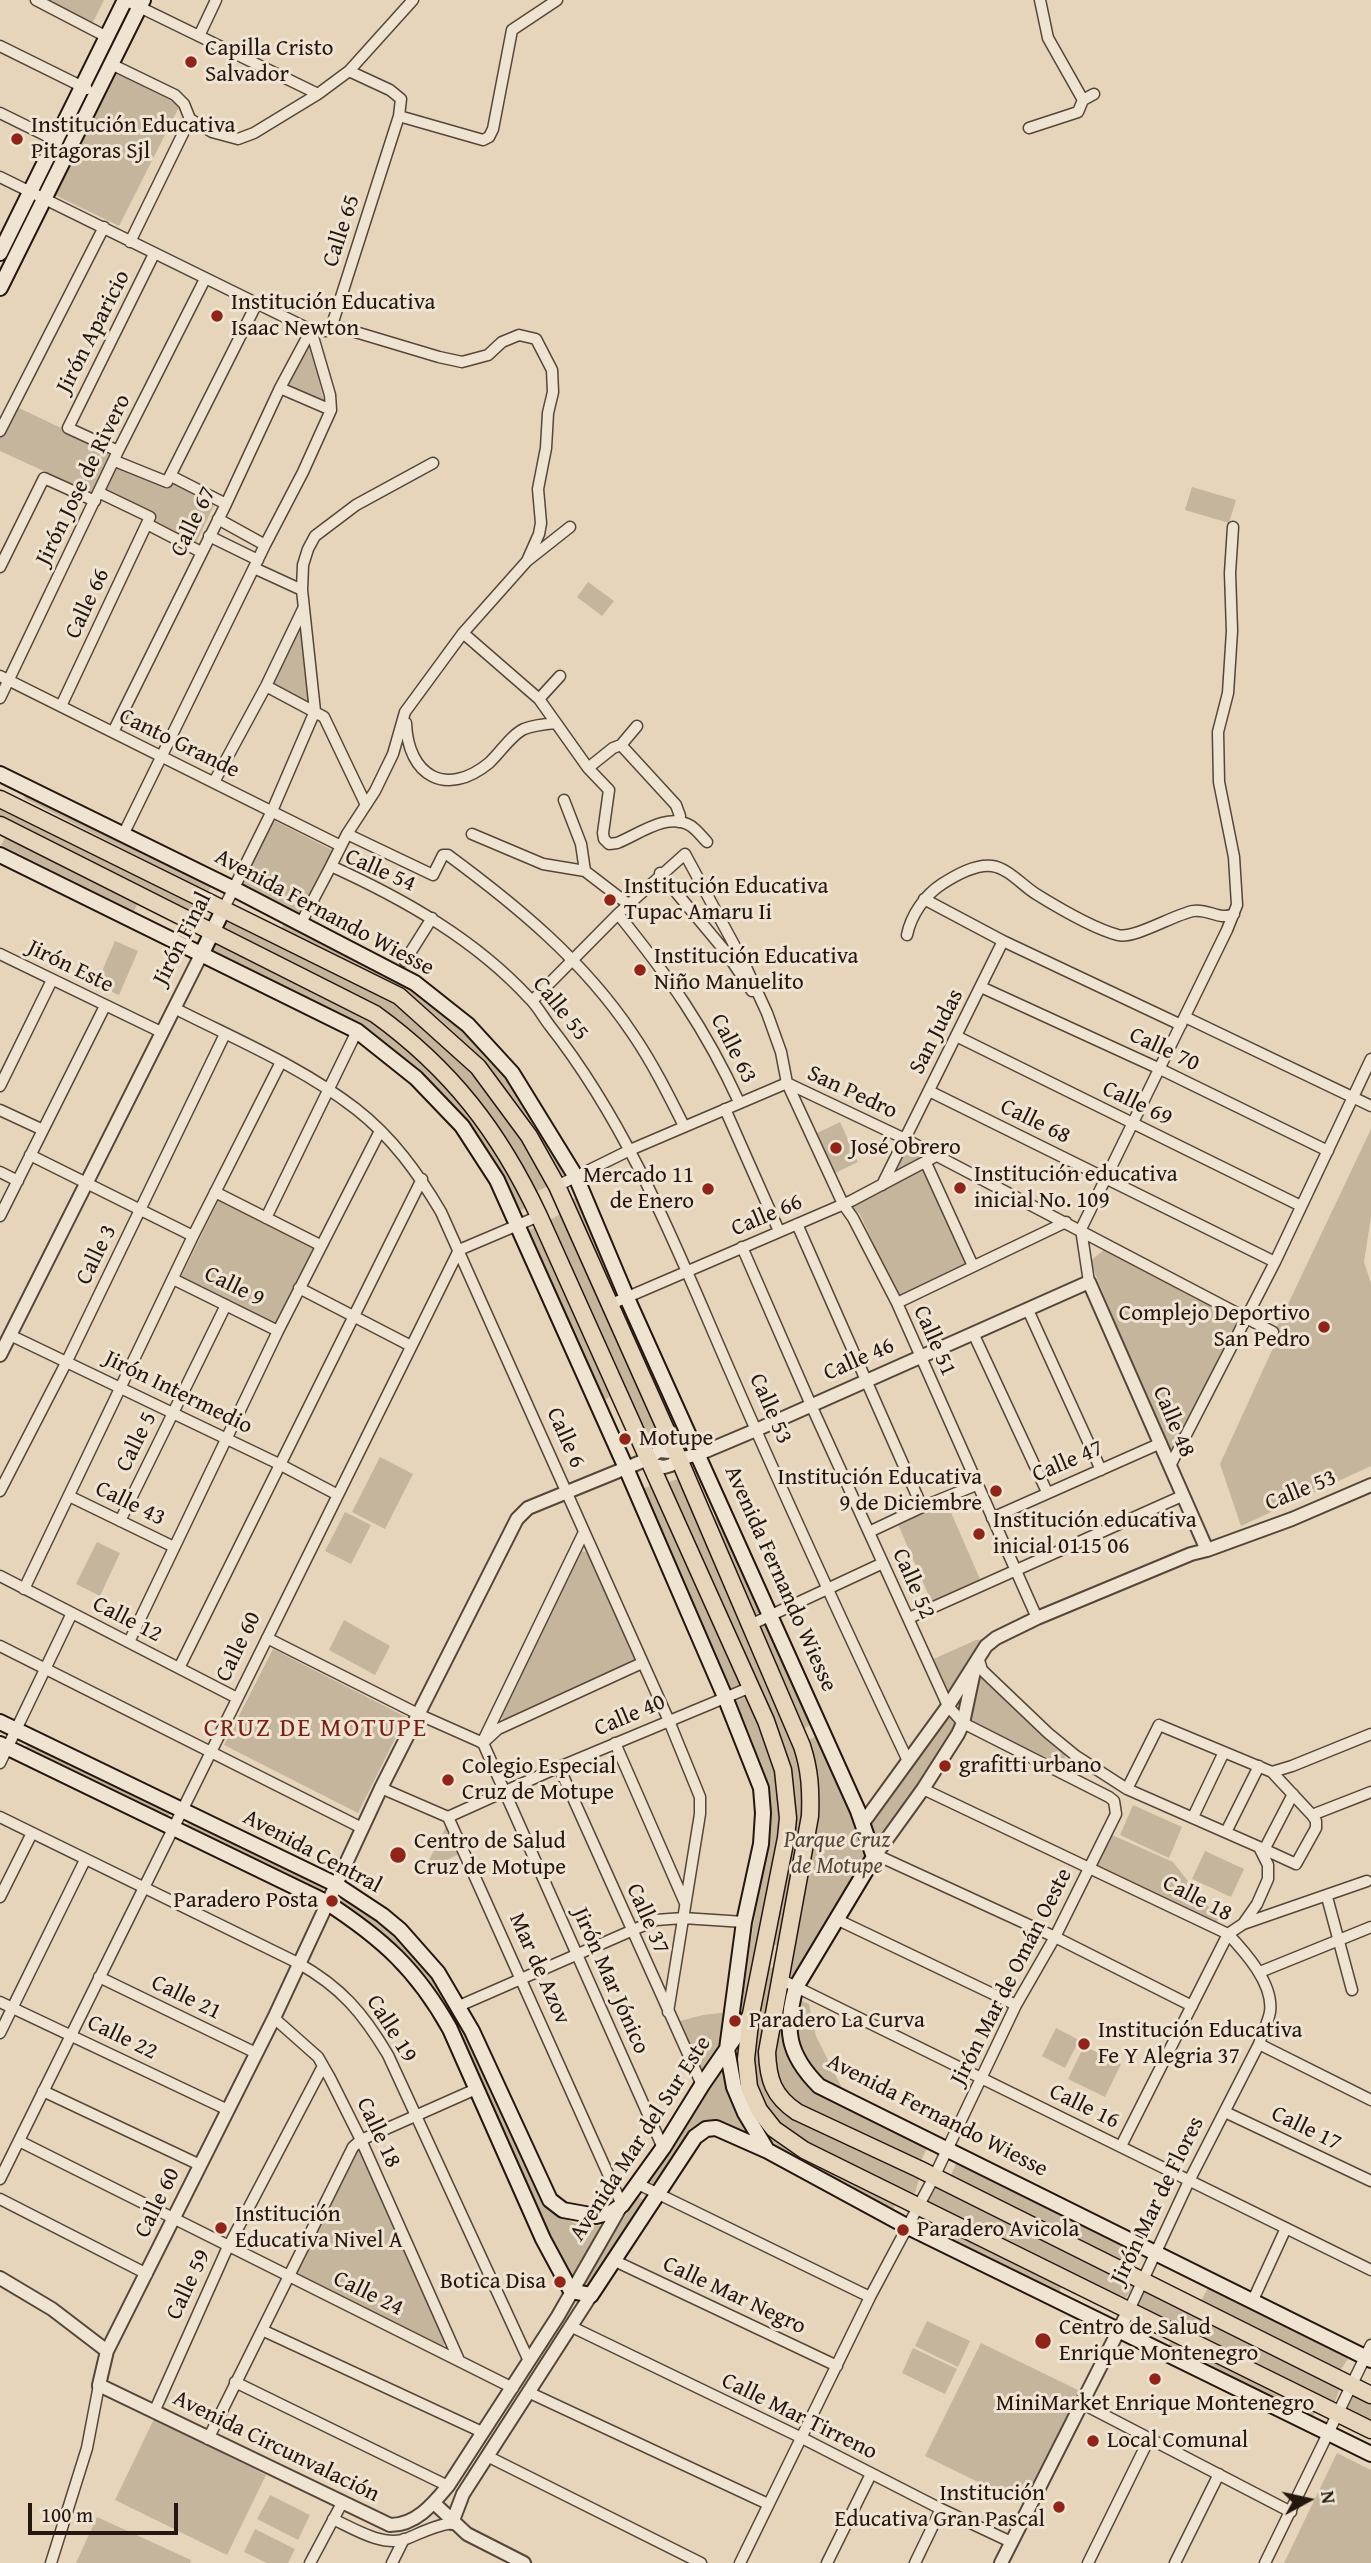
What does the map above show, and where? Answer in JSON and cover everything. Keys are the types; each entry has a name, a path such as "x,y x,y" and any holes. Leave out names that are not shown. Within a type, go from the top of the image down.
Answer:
{"main road":[{"path":"0,253 125,0"},
{"path":"0,288 141,4"},
{"name":"Avenida Fernando Wiesse","path":"0,774 234,889 415,983 468,1025 512,1073 576,1177 772,1615 863,1823 874,1857 796,1987 791,2003 789,2036 793,2052 803,2071 819,2086 1253,2300 1369,2354"},
{"name":"Avenida Fernando Wiesse","path":"0,799 399,996 416,1008 478,1067 529,1136 557,1186 679,1459 802,1746 811,1788 810,1816 767,2052 769,2078 779,2098 797,2112 934,2177 1371,2395"},
{"path":"0,825 365,1007 395,1028 437,1066 469,1100 499,1140 539,1216 751,1687 776,1746 783,1770 788,1806 786,1838 751,2014 746,2059 749,2087 759,2109 775,2129 804,2150 1371,2430"},
{"path":"0,855 357,1031 416,1078 462,1126 497,1180 726,1698 761,1788 761,1844 744,1922 727,2049 734,2087 744,2113 768,2151 908,2227 1371,2454"},
{"name":"Jirón Final","path":"201,955 223,910"},
{"name":"Avenida Central","path":"0,1722 335,1884 382,1915 400,1930 438,1973 459,2006 550,2200 563,2210 596,2216 612,2212 622,2205"},
{"name":"Avenida Central","path":"4,1746 327,1902 359,1923 398,1956 433,1999 450,2029 542,2239 571,2291"},
{"path":"764,1955 785,1960"},
{"name":"Avenida Mar del Sur Este","path":"622,2205 751,2014"},
{"name":"Avenida Mar del Sur Este","path":"591,2295 695,2137 706,2129 716,2128 768,2151"},
{"path":"571,2291 591,2295"}],"street":[{"path":"36,0 107,37"},
{"path":"125,0 141,4 199,36 318,94"},
{"path":"199,36 216,0"},
{"path":"111,64 175,95 184,104 190,119 212,132 238,139 254,133 318,94 349,71 413,0"},
{"path":"349,71 390,90 401,99 399,116 483,140 489,137 493,129 512,30 557,0"},
{"path":"1040,0 1048,38 1083,100"},
{"path":"0,46 97,93"},
{"path":"1029,128 1078,112 1083,100 1094,93"},
{"path":"0,113 55,140"},
{"name":"Calle 65","path":"332,326 399,116"},
{"path":"131,242 190,119"},
{"path":"0,177 311,330 326,331 332,326 439,358 463,362 488,355 502,342 519,335 536,339 552,370 553,392 538,489 541,523 527,561"},
{"path":"0,431 104,227"},
{"name":"Jirón Aparicio","path":"117,456 68,428 154,254"},
{"name":"Jirón Jose de Rivero","path":"0,698 5,678 205,279"},
{"path":"169,479 257,303"},
{"path":"123,835 303,472 331,410 330,396 311,330"},
{"name":"Calle 67","path":"113,732 226,504 280,387 311,330"},
{"path":"280,387 331,410"},
{"path":"117,456 226,504"},
{"name":"Jirón Final","path":"223,910 272,811 315,711 302,590 303,565 315,536 356,505 432,464"},
{"path":"0,567 44,478 98,497 148,521 201,552"},
{"path":"218,519 265,545"},
{"name":"Calle 66","path":"61,706 148,521"},
{"path":"331,866 393,754 405,712 463,633 527,561 570,527"},
{"path":"1081,1229 1134,1124 1237,905 1234,856 1219,782 1218,732 1228,693 1232,631 1230,573 1233,527"},
{"path":"209,536 302,590"},
{"path":"214,782 266,686 303,609"},
{"path":"463,633 539,699 588,768 609,790 603,833 609,844 666,822 691,826 707,842"},
{"path":"539,699 560,676"},
{"name":"Canto Grande","path":"5,678 341,846"},
{"path":"266,686 324,717 366,805"},
{"path":"405,712 406,737 411,753 420,768 429,776 440,779 473,774 521,730 539,724 556,723"},
{"path":"588,768 613,748 621,745 637,726"},
{"path":"621,745 676,805 679,822"},
{"path":"564,800 581,844 584,870"},
{"path":"347,834 433,874 443,855 446,855 513,904 573,959 631,1030 684,1126"},
{"path":"472,834 543,864 584,870 628,904"},
{"path":"532,1001 660,873 685,854 745,965 767,1013"},
{"name":"Calle 54","path":"301,923 331,866 372,884 432,918"},
{"path":"907,935 924,899 932,891 951,878 978,867 990,866 999,868 1037,895 1074,915 1118,935 1136,934 1192,911 1201,910 1222,917 1234,914"},
{"path":"660,873 725,951 767,1013"},
{"path":"924,899 1003,941 1371,1106"},
{"name":"Calle 63","path":"618,914 676,987 699,1024 739,1102"},
{"path":"404,961 432,918"},
{"name":"Calle 55","path":"432,918 495,964 532,1001 580,1065 630,1150"},
{"name":"San Judas","path":"882,1186 1003,941"},
{"name":"Jirón Este","path":"0,955 161,1032"},
{"name":"Jirón Final","path":"0,1355 5,1332 86,1184 201,955"},
{"path":"0,1086 52,980"},
{"name":"Calle 70","path":"981,987 1160,1069 1328,1152"},
{"path":"0,1216 105,1006"},
{"name":"Calle 6","path":"174,1009 281,1062 357,1110 380,1131 422,1179 441,1212 669,1721 700,1797 701,1805 668,2012"},
{"name":"Calle 51","path":"767,1013 781,1052 787,1083 843,1204 897,1303 1037,1618"},
{"path":"266,1218 357,1031"},
{"name":"Calle 3","path":"0,1491 141,1211 225,1034"},
{"name":"Calle 69","path":"956,1036 1301,1206"},
{"path":"1170,1466 1275,1262 1371,1059"},
{"path":"24,1588 193,1236 281,1062"},
{"name":"San Pedro","path":"557,1186 630,1150 787,1083 904,1138 1273,1332"},
{"name":"Calle 68","path":"929,1091 1275,1262"},
{"path":"724,1109 779,1231"},
{"path":"0,1110 43,1130"},
{"path":"129,1642 320,1245 380,1131"},
{"name":"Calle 53","path":"630,1150 827,1589 908,1761"},
{"path":"30,1156 193,1236"},
{"name":"Calle 66","path":"609,1305 843,1204 936,1156"},
{"path":"926,1163 974,1266"},
{"path":"0,1172 18,1181"},
{"path":"179,1668 422,1179"},
{"path":"215,1192 320,1245"},
{"path":"458,1250 539,1216"},
{"path":"897,1303 1066,1222"},
{"path":"797,1224 922,1507"},
{"name":"Calle 48","path":"1081,1229 1089,1282 1207,1550"},
{"name":"Calle 52","path":"742,1247 948,1706 963,1723"},
{"name":"Calle 60","path":"0,2179 458,1250"},
{"name":"Calle 9","path":"173,1279 278,1331"},
{"name":"Calle 46","path":"648,1459 665,1450 679,1459 699,1454 1089,1282"},
{"path":"299,1288 411,1346"},
{"name":"Calle 5","path":"120,1521 226,1305"},
{"path":"1028,1310 1101,1469"},
{"name":"Jirón Intermedio","path":"5,1332 338,1495"},
{"path":"973,1333 1047,1492"},
{"name":"Calle 47","path":"992,1518 1161,1443"},
{"name":"Calle 60","path":"100,2385 107,2351 274,2018 381,1788 517,1519 528,1508 648,1459"},
{"path":"869,1532 976,1485"},
{"name":"Calle 53","path":"863,1823 948,1706 978,1657 986,1646 996,1639 1037,1618 1191,1554 1293,1519 1371,1485"},
{"name":"Calle 43","path":"69,1496 174,1547"},
{"path":"909,1618 1182,1496"},
{"path":"267,1638 482,1743 583,1532"},
{"name":"Calle 53","path":"986,1646 1196,1560 1207,1550"},
{"path":"750,1625 883,1563"},
{"name":"Calle 12","path":"0,1576 237,1698"},
{"path":"0,1763 4,1746 17,1731 72,1613"},
{"path":"0,1646 362,1828"},
{"path":"978,1657 982,1670 1048,1733 1076,1756 1127,1789 1296,1864 1315,1828 1316,1821 1312,1815 1272,1772 1159,1725 1127,1789"},
{"name":"Calle 53","path":"874,1857 923,1789 963,1723 978,1657"},
{"name":"Calle 40","path":"482,1743 498,1729 642,1663"},
{"name":"Calle 40","path":"449,1817 559,1767 751,1687"},
{"name":"Jirón Mar de Omán Oeste","path":"740,2563 870,2297 934,2177 1016,2005 1055,1937 1116,1814 1114,1801 963,1723"},
{"path":"1272,1772 1371,1734"},
{"name":"Jirón Mar Jónico","path":"482,1743 506,1791 663,2148"},
{"path":"615,1743 685,1904"},
{"path":"1193,1817 1224,1752"},
{"path":"1226,1832 1259,1766"},
{"name":"Calle 37","path":"559,1767 702,2085"},
{"path":"381,1788 449,1817"},
{"name":"Calle 18","path":"923,1789 1228,1934 1260,1972 1270,2009 1259,2044"},
{"path":"1312,1815 1371,1792"},
{"path":"1261,1848 1293,1794"},
{"name":"Mar de Azov","path":"449,1817 622,2205"},
{"name":"Calle 19","path":"0,1818 298,1963 321,1976 349,1998 388,2055 529,2361"},
{"path":"0,1897 32,1833"},
{"path":"1243,1924 1257,1904 1268,1880 1268,1865 1261,1848"},
{"path":"874,1857 883,1858 1055,1937 1192,2006"},
{"path":"0,2033 85,1860"},
{"path":"1121,2146 1228,1934 1243,1924 1367,1881"},
{"path":"1326,1897 1353,1990"},
{"path":"459,2006 656,1920 683,1918 744,1922"},
{"path":"836,1919 1016,2005"},
{"path":"1260,1972 1371,1927"},
{"name":"Calle 21","path":"99,1978 256,2053"},
{"name":"Calle 16","path":"780,1979 1371,2270"},
{"name":"Calle 22","path":"0,2003 228,2110"},
{"name":"Calle 18","path":"274,2018 303,2041 323,2066 361,2140 458,2358"},
{"path":"1259,2044 1371,2100"},
{"name":"Jirón Mar de Flores","path":"1001,2563 1119,2332 1189,2181 1259,2044"},
{"name":"Calle 59","path":"154,2412 220,2263 323,2066"},
{"path":"208,2438 353,2147 361,2140 476,2089"},
{"path":"44,2091 200,2165"},
{"name":"Calle 17","path":"1225,2112 1371,2181"},
{"name":"Calle 24","path":"19,2141 230,2245 288,2277 458,2358 513,2388"},
{"path":"638,2184 870,2297"},
{"path":"0,2199 147,2274"},
{"name":"Avenida Mar del Sur Este","path":"433,2503 448,2486 513,2388 622,2205"},
{"path":"1253,2300 1286,2228"},
{"name":"Calle Mar Negro","path":"615,2261 837,2366"},
{"path":"0,2278 52,2309 107,2351"},
{"name":"Avenida Mar del Sur Este","path":"452,2523 463,2494 591,2295"},
{"name":"Calle Mar Tirreno","path":"570,2326 1012,2542"},
{"path":"262,2330 482,2432"},
{"path":"1265,2563 1369,2354"},
{"path":"235,2382 448,2486"},
{"path":"51,2563 87,2448 100,2385"},
{"name":"Avenida Circunvalación","path":"100,2385 390,2525 419,2516 433,2503"},
{"path":"528,2392 768,2504"},
{"path":"1081,2403 1291,2512"},
{"path":"1087,2563 1149,2438"},
{"path":"487,2456 701,2563"},
{"path":"827,2563 871,2474"},
{"path":"1175,2563 1219,2474"},
{"path":"313,2562 342,2503"},
{"path":"433,2503 467,2534 524,2563"},
{"path":"915,2563 941,2509"},
{"path":"334,2519 389,2541 404,2539 428,2528 452,2523"},
{"path":"393,2563 404,2539"}],"green space":[{"path":"45,0 104,0 92,24"},
{"path":"117,73 180,105 119,226 55,195"},
{"path":"310,343 324,402 283,386"},
{"path":"15,406 111,452 94,492 0,451 0,437"},
{"path":"117,464 168,487 172,480 215,503 195,545 150,522 105,491"},
{"path":"1192,487 1236,500 1229,523 1185,510"},
{"path":"588,582 614,601 602,616 577,597"},
{"path":"296,629 304,629 311,701 268,685"},
{"path":"29,790 212,884 208,892 24,798"},
{"path":"0,803 202,904 196,917 0,821"},
{"path":"273,820 334,851 301,917 241,887"},
{"path":"7,834 129,895 137,905 134,911 1,845"},
{"path":"229,916 409,1010 484,1079 551,1185 535,1192 504,1135 481,1104 463,1081 421,1042 221,929"},
{"path":"285,921 403,982 459,1025 504,1073 528,1106 566,1174 558,1178 511,1098 472,1050 450,1028 396,987 281,929"},
{"path":"115,941 138,951 119,995 96,985"},
{"path":"216,941 361,1013 403,1044 467,1103 530,1206 516,1212 475,1133 456,1109 393,1051 210,952"},
{"name":"José Obrero","path":"840,1122 858,1162 833,1174 815,1134"},
{"name":"Complejo Deportivo San Pedro","path":"1371,1129 1371,1217 1364,1262 1371,1283 1371,1466 1241,1526 1220,1464 1273,1348 1265,1343 1279,1323"},
{"path":"905,1143 930,1156 886,1181"},
{"path":"924,1164 968,1262 898,1298 860,1214 845,1205"},
{"path":"577,1197 622,1295 613,1300 568,1201"},
{"path":"219,1199 314,1247 275,1324 181,1277"},
{"path":"563,1212 663,1436 646,1444 547,1222"},
{"path":"539,1226 612,1395 603,1401 526,1231"},
{"path":"1104,1250 1240,1318 1170,1456 1090,1261"},
{"path":"626,1305 683,1428 671,1433 617,1309"},
{"path":"380,1457 413,1474 385,1529 352,1512"},
{"path":"681,1478 800,1749 808,1785 782,1946 772,1944 793,1796 666,1483"},
{"path":"653,1485 742,1684 731,1689 642,1489"},
{"path":"946,1501 980,1579 932,1603 897,1522"},
{"path":"345,1512 371,1525 351,1564 325,1551"},
{"path":"721,1516 763,1611 752,1616 712,1520"},
{"path":"97,1542 120,1553 100,1596 76,1584"},
{"path":"575,1550 587,1552 636,1661 506,1722 496,1712"},
{"path":"344,1620 390,1646 375,1675 329,1650"},
{"path":"767,1622 813,1723 803,1729 758,1626"},
{"path":"984,1639 985,1643 949,1703 929,1661"},
{"path":"273,1649 406,1717 358,1813 224,1745"},
{"path":"978,1670 1066,1755 1062,1765 967,1721"},
{"path":"747,1696 775,1762 781,1827 744,2013 739,2014 769,1830 760,1764 736,1701"},
{"path":"949,1712 960,1723 875,1853 866,1825"},
{"name":"Parque Cruz de Motupe","path":"819,1735 850,1798 869,1857 794,1977 787,1975 814,1785 808,1740"},
{"path":"29,1741 172,1811 166,1820 24,1750"},
{"path":"1133,1805 1182,1827 1169,1858 1120,1835"},
{"path":"190,1819 325,1885 320,1896 185,1829"},
{"path":"447,1825 459,1854 423,1872"},
{"path":"1112,1835 1173,1862 1218,1919 1216,1924 1095,1866"},
{"path":"1205,1851 1244,1869 1231,1897 1192,1879"},
{"path":"344,1895 381,1918 429,1967 488,2075 550,2211 576,2224 604,2226 573,2281 568,2279 449,2019 338,1907"},
{"path":"768,1967 778,1969 772,2096 920,2176 915,2193 910,2195 809,2145 774,2120 764,2108 754,2081 751,2042"},
{"path":"784,1986 789,1990 794,2066 928,2146 920,2163 798,2104 786,2091 778,2077 773,2049"},
{"path":"796,1998 809,2004 816,2036 845,2094 826,2086 796,2046"},
{"path":"728,2012 725,2047 703,2081 676,2022"},
{"path":"1056,2028 1079,2040 1065,2068 1042,2056"},
{"path":"1084,2046 1121,2064 1105,2097 1068,2079"},
{"path":"725,2064 756,2143 709,2123 657,2186 648,2181"},
{"path":"755,2118 896,2202 892,2212 787,2157 775,2146"},
{"path":"356,2148 359,2148 445,2343 443,2346 293,2272"},
{"path":"957,2161 1137,2251 1128,2268 950,2178"},
{"path":"933,2184 1132,2281 1130,2292 1122,2300 928,2204 926,2201"},
{"path":"638,2197 647,2202 591,2290 578,2287"},
{"path":"929,2217 1063,2284 1057,2296 924,2228"},
{"path":"1209,2286 1347,2354 1348,2359 1339,2372 1201,2301"},
{"path":"1142,2289 1340,2388 1335,2401 1331,2403 1136,2306"},
{"path":"927,2321 970,2341 958,2367 915,2346"},
{"path":"1171,2341 1315,2412 1311,2422 1166,2350"},
{"path":"981,2343 1080,2391 1025,2505 925,2456"},
{"path":"913,2348 957,2369 945,2394 902,2373"},
{"path":"1354,2396 1371,2402 1371,2424 1346,2409"},
{"path":"154,2419 266,2475 227,2555 115,2500"},
{"path":"1337,2453 1371,2470 1371,2563 1284,2563"},
{"path":"270,2495 310,2515 298,2540 257,2519"},
{"path":"97,2517 191,2560 190,2563 76,2563"},
{"path":"255,2529 295,2549 288,2563 267,2563 244,2552"}],"place":[{"name":"Capilla Cristo Salvador","path":"191,62"},
{"name":"Institución Educativa Pitagoras Sjl","path":"17,139"},
{"name":"Institución Educativa Isaac Newton","path":"217,316"},
{"name":"Institución Educativa Tupac Amaru Ii","path":"610,900"},
{"name":"Institución Educativa Niño Manuelito","path":"640,970"},
{"name":"José Obrero","path":"836,1148"},
{"name":"Institución educativa inicial No. 109","path":"960,1188"},
{"name":"Mercado 11 de Enero","path":"708,1189"},
{"name":"Complejo Deportivo San Pedro","path":"1324,1327"},
{"name":"Motupe","path":"625,1439"},
{"name":"Institución Educativa 9 de Diciembre","path":"996,1491"},
{"name":"Institución educativa inicial 0115 06","path":"979,1534"},
{"name":"grafitti urbano","path":"945,1766"},
{"name":"Colegio Especial Cruz de Motupe","path":"448,1780"},
{"name":"Centro de Salud Cruz de Motupe","path":"398,1855"},
{"name":"Paradero Posta","path":"332,1901"},
{"name":"Paradero La Curva","path":"735,2021"},
{"name":"Institución Educativa Fe Y Alegria 37","path":"1084,2044"},
{"name":"Institución Educativa Nivel A","path":"221,2228"},
{"name":"Paradero Avicola","path":"903,2230"},
{"name":"Botica Disa","path":"560,2282"},
{"name":"Centro de Salud Enrique Montenegro","path":"1043,2341"},
{"name":"MiniMarket Enrique Montenegro","path":"1155,2379"},
{"name":"Local Comunal","path":"1093,2441"},
{"name":"Institución Educativa Gran Pascal","path":"1059,2507"}],"district":[{"name":"CRUZ DE MOTUPE","path":"316,1729"}]}
